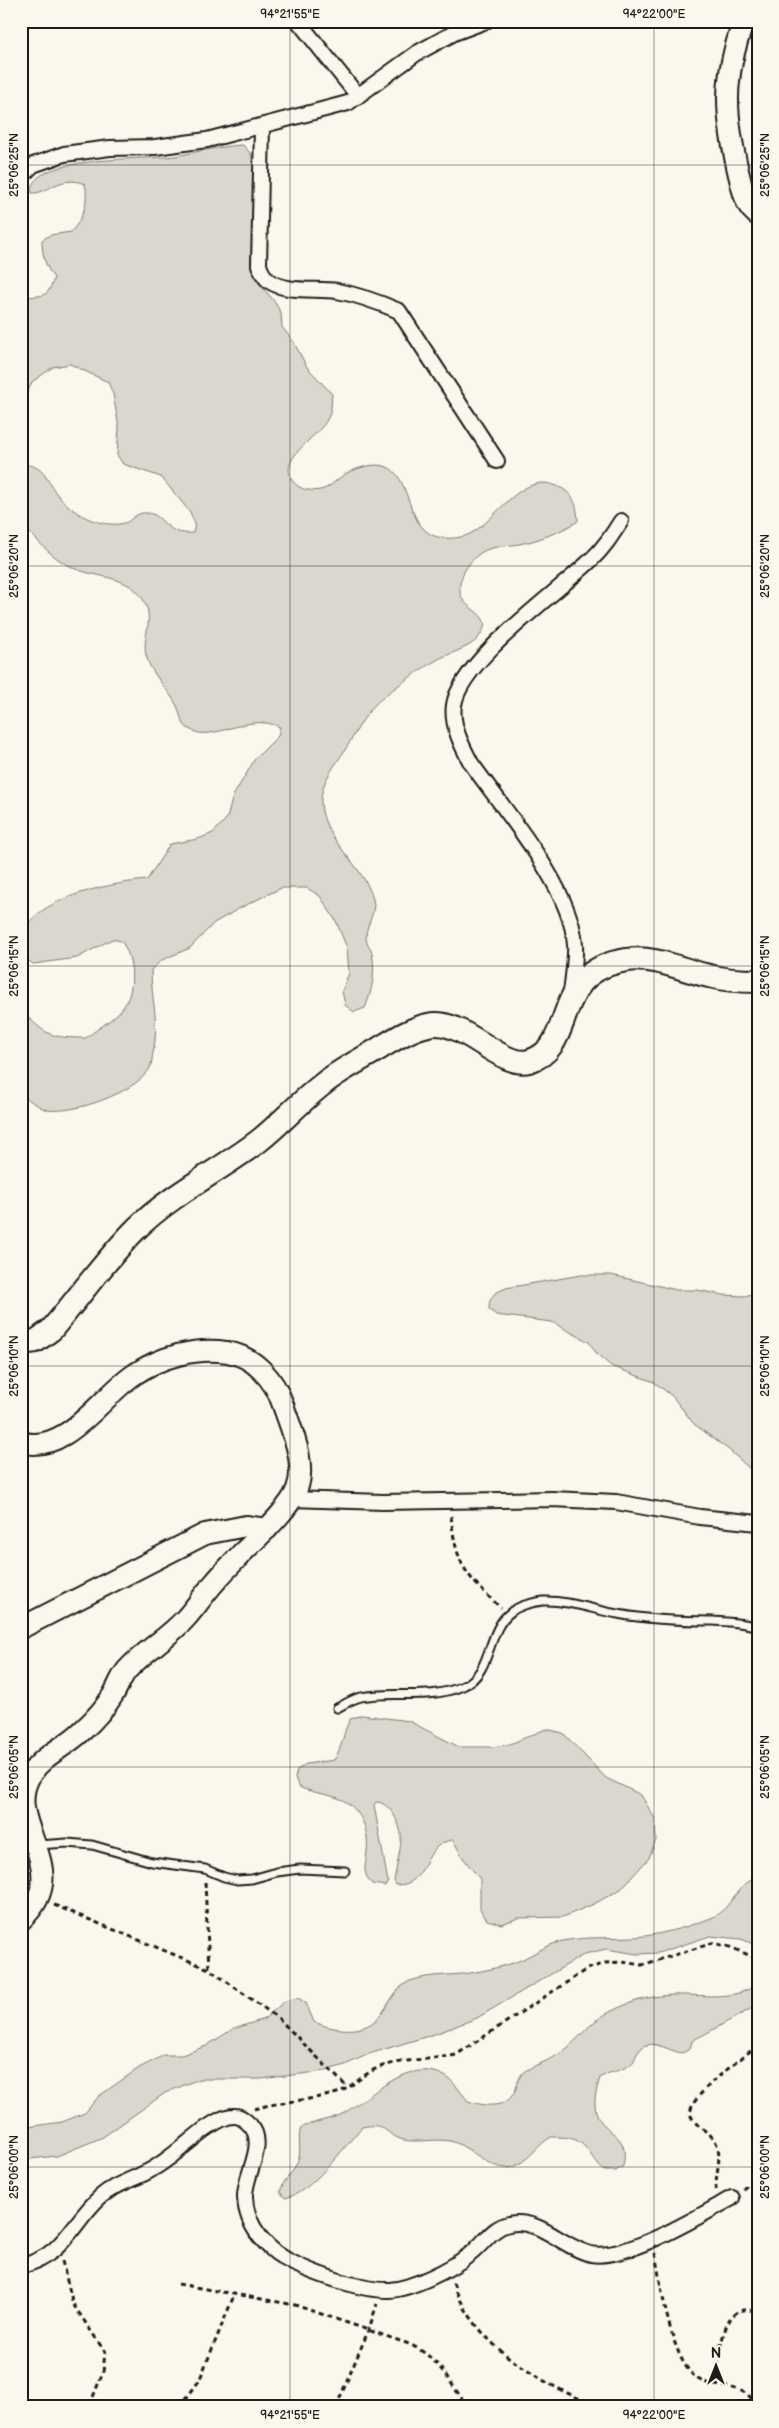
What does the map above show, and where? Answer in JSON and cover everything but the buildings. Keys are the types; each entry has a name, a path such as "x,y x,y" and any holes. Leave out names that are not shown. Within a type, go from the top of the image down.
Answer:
{"main road":[{"path":"744,21 732,52 728,92 728,121 742,188 750,210 758,216"},
{"path":"21,1343 36,1341 51,1330 138,1227 261,1139 325,1082 406,1033 430,1024 454,1028 502,1056 523,1063 541,1058 553,1045 562,1025 571,996 586,976 603,965 628,959 658,962 728,980 758,981"},
{"path":"21,1442 47,1443 66,1434 93,1412 114,1390 136,1373 161,1360 194,1352 228,1352 251,1362 267,1375 280,1396 300,1463 298,1488 267,1529 215,1581 184,1620 126,1670 112,1697 80,1734 42,1760 30,1775 23,1794 23,1807 42,1867 40,1898 21,1920"},
{"path":"21,1628 206,1534 246,1526 267,1529"}],"street":[{"path":"298,21 358,96"},
{"path":"21,177 32,165 64,154 181,144 262,127 348,103 417,53 454,33 486,21"},
{"path":"262,127 259,264 262,274 269,281 283,286 335,291 374,299 399,311 497,460"},
{"path":"571,996 575,945 569,914 549,874 471,763 455,725 454,706 459,687 483,656 592,560 608,542 621,521"},
{"path":"291,1499 552,1499 616,1502 700,1518 758,1523"},
{"path":"21,2266 48,2256 59,2246 88,2210 112,2188 148,2172 176,2154 206,2128 221,2119 234,2116 245,2120 254,2129 257,2140 246,2179 245,2196 248,2214 267,2246 281,2258 298,2266 378,2290 403,2288 448,2268 474,2252 498,2227 510,2223 526,2223 553,2234 577,2249 593,2254 623,2250 652,2240 732,2198"}],"lane":[{"path":"337,1708 362,1697 437,1693 472,1682 484,1665 495,1634 508,1615 527,1604 543,1601 565,1603 620,1615 666,1620 735,1622 758,1627"},
{"path":"35,1846 67,1843 92,1845 152,1862 205,1869 224,1878 237,1880 252,1879 277,1872 300,1869 345,1870"}],"path":[{"path":"450,1500 454,1538 461,1566 470,1578 508,1615"},
{"path":"205,1869 209,1969"},
{"path":"40,1898 209,1969 278,2018 347,2087"},
{"path":"234,2116 278,2102 338,2092 380,2067 416,2059 437,2059 456,2055 587,1969 605,1963 622,1962 642,1965 713,1944 730,1947 758,1959"},
{"path":"719,2206 716,2169 719,2158 716,2142 691,2116 690,2109 694,2100 758,2045"},
{"path":"732,2198 758,2176"},
{"path":"652,2240 667,2313 678,2351 684,2364 694,2377 708,2384 726,2385 738,2390 754,2401 756,2407"},
{"path":"59,2246 73,2304 105,2352 103,2372 88,2407"},
{"path":"448,2268 458,2296 472,2320 495,2346 518,2366 548,2385 589,2403"},
{"path":"178,2284 295,2305 369,2329 424,2350 450,2379 468,2407"},
{"path":"180,2407 199,2381 235,2293"},
{"path":"336,2407 369,2329 377,2303"},
{"path":"716,2384 721,2339 730,2319 740,2311 750,2309 758,2312"}],"shaded area":[{"path":"243,145 251,154 254,169 252,258 258,282 274,301 281,313 282,327 293,341 307,367 332,394 331,411 326,421 291,462 289,471 292,480 299,487 306,490 321,490 356,469 379,465 384,466 395,472 402,483 418,522 428,532 441,538 461,537 473,532 520,491 533,485 547,483 563,489 570,495 575,502 578,521 534,541 486,550 472,561 463,573 460,593 463,600 483,620 483,631 475,642 428,665 377,702 331,770 325,783 321,797 324,818 336,841 361,874 373,899 374,905 366,937 372,953 373,974 370,995 365,1008 354,1012 345,1005 342,991 349,973 347,948 336,921 320,896 307,888 281,888 214,923 190,948 162,960 151,970 156,1031 151,1066 143,1077 119,1093 104,1100 73,1108 48,1110 21,1095 21,1010 36,1025 49,1033 56,1036 86,1038 114,1017 124,1006 130,994 132,970 125,947 121,941 112,939 77,958 33,964 21,955 21,940 27,925 39,913 55,903 74,895 94,889 147,880 170,844 198,839 213,833 227,818 233,796 255,759 278,736 280,727 267,723 255,723 209,733 198,733 186,727 173,699 148,662 145,642 148,616 145,603 139,593 131,586 111,578 79,570 64,563 44,547 22,521 20,513 21,465 28,465 39,469 61,499 79,514 90,519 102,523 121,524 138,514 147,513 153,514 170,528 183,533 193,533 195,524 190,512 161,477 123,464 117,455 119,428 113,394 108,382 70,364 53,367 32,382 21,407 21,300 45,294 48,291 54,278 45,260 42,240 50,235 71,232 82,216 86,197 85,184 76,182 68,181 44,191 32,193 31,188 38,177 73,164 175,156"},
{"path":"581,1275 611,1275 677,1290 697,1290 723,1295 745,1296 758,1292 758,1484 750,1469 729,1450 694,1424 672,1396 654,1382 611,1366 597,1354 589,1342 552,1322 496,1315 489,1309 493,1295 506,1288"},
{"path":"362,1715 409,1721 459,1747 492,1747 510,1744 546,1729 563,1733 606,1778 641,1795 655,1819 656,1840 649,1858 621,1889 594,1904 563,1917 518,1918 502,1924 487,1920 480,1909 480,1879 463,1858 453,1840 435,1848 415,1879 396,1885 394,1881 401,1845 400,1829 390,1809 386,1805 376,1802 374,1805 388,1882 385,1886 372,1884 365,1872 367,1837 364,1824 358,1813 343,1800 299,1787 295,1778 297,1770 306,1764 334,1760 350,1719"},
{"path":"758,1878 758,1946 741,1939 710,1936 658,1953 637,1954 606,1949 585,1954 477,2018 435,2034 369,2054 345,2065 325,2071 261,2079 199,2079 165,2093 103,2137 57,2156 21,2160 21,2128 62,2122 85,2113 99,2096 139,2068 164,2055 182,2055 206,2046 233,2029 264,2019 285,2001 298,1998 306,2003 314,2022 322,2025 338,2029 364,2027 378,2018 400,1988 410,1981 432,1976 470,1973 500,1967 518,1961 561,1941 645,1936 687,1926 718,1914 725,1909 744,1885"},
{"path":"758,1984 758,2005 692,2041 690,2049 682,2053 659,2046 648,2045 639,2051 631,2064 600,2078 595,2098 596,2112 624,2148 623,2166 616,2171 604,2171 584,2145 563,2137 551,2137 527,2158 510,2168 493,2165 459,2144 450,2141 400,2139 383,2128 370,2126 362,2127 316,2179 305,2188 295,2195 285,2198 280,2192 298,2160 301,2128 344,2113 380,2088 406,2074 420,2071 434,2072 451,2080 468,2101 488,2105 500,2104 511,2097 525,2071 557,2055 601,2017 618,2008 636,2001 663,1996 727,1995 748,1990"}]}
